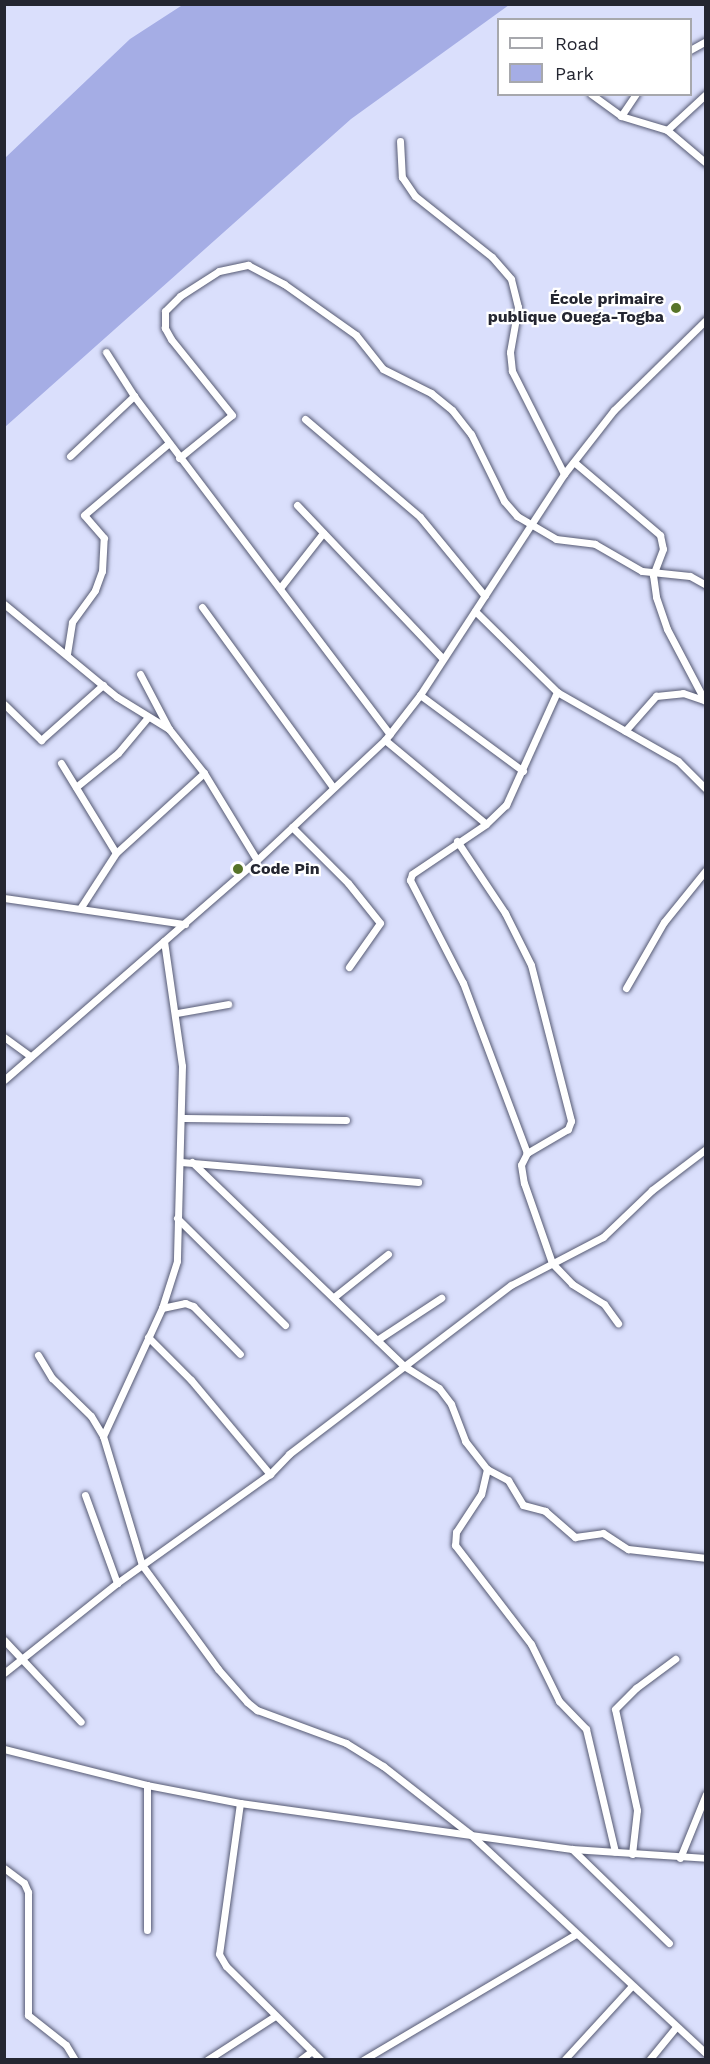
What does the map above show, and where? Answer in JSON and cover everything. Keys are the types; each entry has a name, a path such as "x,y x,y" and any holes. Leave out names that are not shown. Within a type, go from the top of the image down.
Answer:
{"street":[{"path":"692,49 705,41"},
{"path":"667,130 705,94"},
{"path":"594,96 621,116 667,130 705,164"},
{"path":"621,116 635,96"},
{"path":"400,141 402,177 415,196 492,257 511,279 518,307 510,352 512,371 564,474"},
{"path":"179,458 232,415 171,339 164,320 165,311 180,296 219,271 248,265 284,284 356,335 382,369 431,393 452,410 471,434 510,511 556,539 595,544 653,575 690,576 705,585"},
{"path":"4,1080 29,1055 257,860 387,737 420,695 564,474 614,410 704,324"},
{"path":"106,352 134,396 179,458 280,588 387,737 486,824"},
{"path":"70,456 134,396"},
{"path":"305,419 427,524 485,596"},
{"path":"67,654 72,622 95,590 102,571 104,538 84,515 169,442"},
{"path":"574,462 660,535 663,549 653,575 668,629 705,701"},
{"path":"297,505 443,659"},
{"path":"280,588 323,532"},
{"path":"4,604 103,685 168,729"},
{"path":"202,607 333,787"},
{"path":"476,611 557,692 678,761 704,785"},
{"path":"140,674 168,729 204,773 257,860"},
{"path":"4,704 41,740 103,685"},
{"path":"557,692 506,805 486,824 457,841 412,874 410,887 463,983 527,1153 521,1171 552,1263 572,1284 604,1304 618,1323"},
{"path":"625,731 656,696 683,693 705,701"},
{"path":"420,695 523,771"},
{"path":"76,787 118,753 148,717"},
{"path":"61,763 116,854"},
{"path":"81,907 116,854 204,773"},
{"path":"292,827 348,884 380,923 349,967"},
{"path":"457,841 505,913 531,965 571,1121 568,1129 527,1153"},
{"path":"626,988 664,922 705,870"},
{"path":"4,898 81,907 184,924"},
{"path":"103,1436 162,1308 177,1261 177,1218 184,1118 177,1012 164,941"},
{"path":"177,1012 228,1004"},
{"path":"4,1037 29,1055"},
{"path":"184,1118 345,1120"},
{"path":"4,1673 142,1564 270,1474 289,1454 511,1285 603,1237 652,1190 705,1149"},
{"path":"181,1162 418,1182"},
{"path":"192,1162 404,1366 446,1396 463,1437 487,1469 508,1480 524,1506 545,1511 575,1537 603,1533 628,1549 705,1558"},
{"path":"177,1218 285,1324"},
{"path":"334,1297 388,1254"},
{"path":"377,1340 441,1298"},
{"path":"162,1308 185,1303 193,1306 240,1354"},
{"path":"148,1337 191,1380 270,1474"},
{"path":"38,1355 52,1378 91,1416 103,1436 142,1564 218,1669 257,1710 346,1743 383,1766 470,1834 705,2054"},
{"path":"487,1469 481,1494 456,1532 455,1545 531,1644 559,1701 586,1729 615,1852"},
{"path":"85,1495 117,1583"},
{"path":"4,1640 20,1660 81,1722"},
{"path":"632,1854 636,1810 615,1709 636,1688 675,1659"},
{"path":"4,1749 147,1785 240,1803 572,1849 705,1858"},
{"path":"147,1785 147,1930"},
{"path":"680,1858 705,1794"},
{"path":"240,1803 219,1954 275,2016 321,2060"},
{"path":"572,1849 669,1942"},
{"path":"4,1868 24,1883 28,1892 28,2015 66,2045 75,2060"},
{"path":"363,2060 576,1934"},
{"path":"564,2060 631,1986"},
{"path":"207,2060 275,2016"},
{"path":"649,2060 676,2027"},
{"path":"300,2060 312,2051"}],"green space":[{"path":"184,4 509,5 351,119 5,427 5,158 130,39"}],"place":[{"name":"École primaire publique Ouega-Togba","path":"676,308"},
{"name":"Code Pin","path":"238,869"}]}
